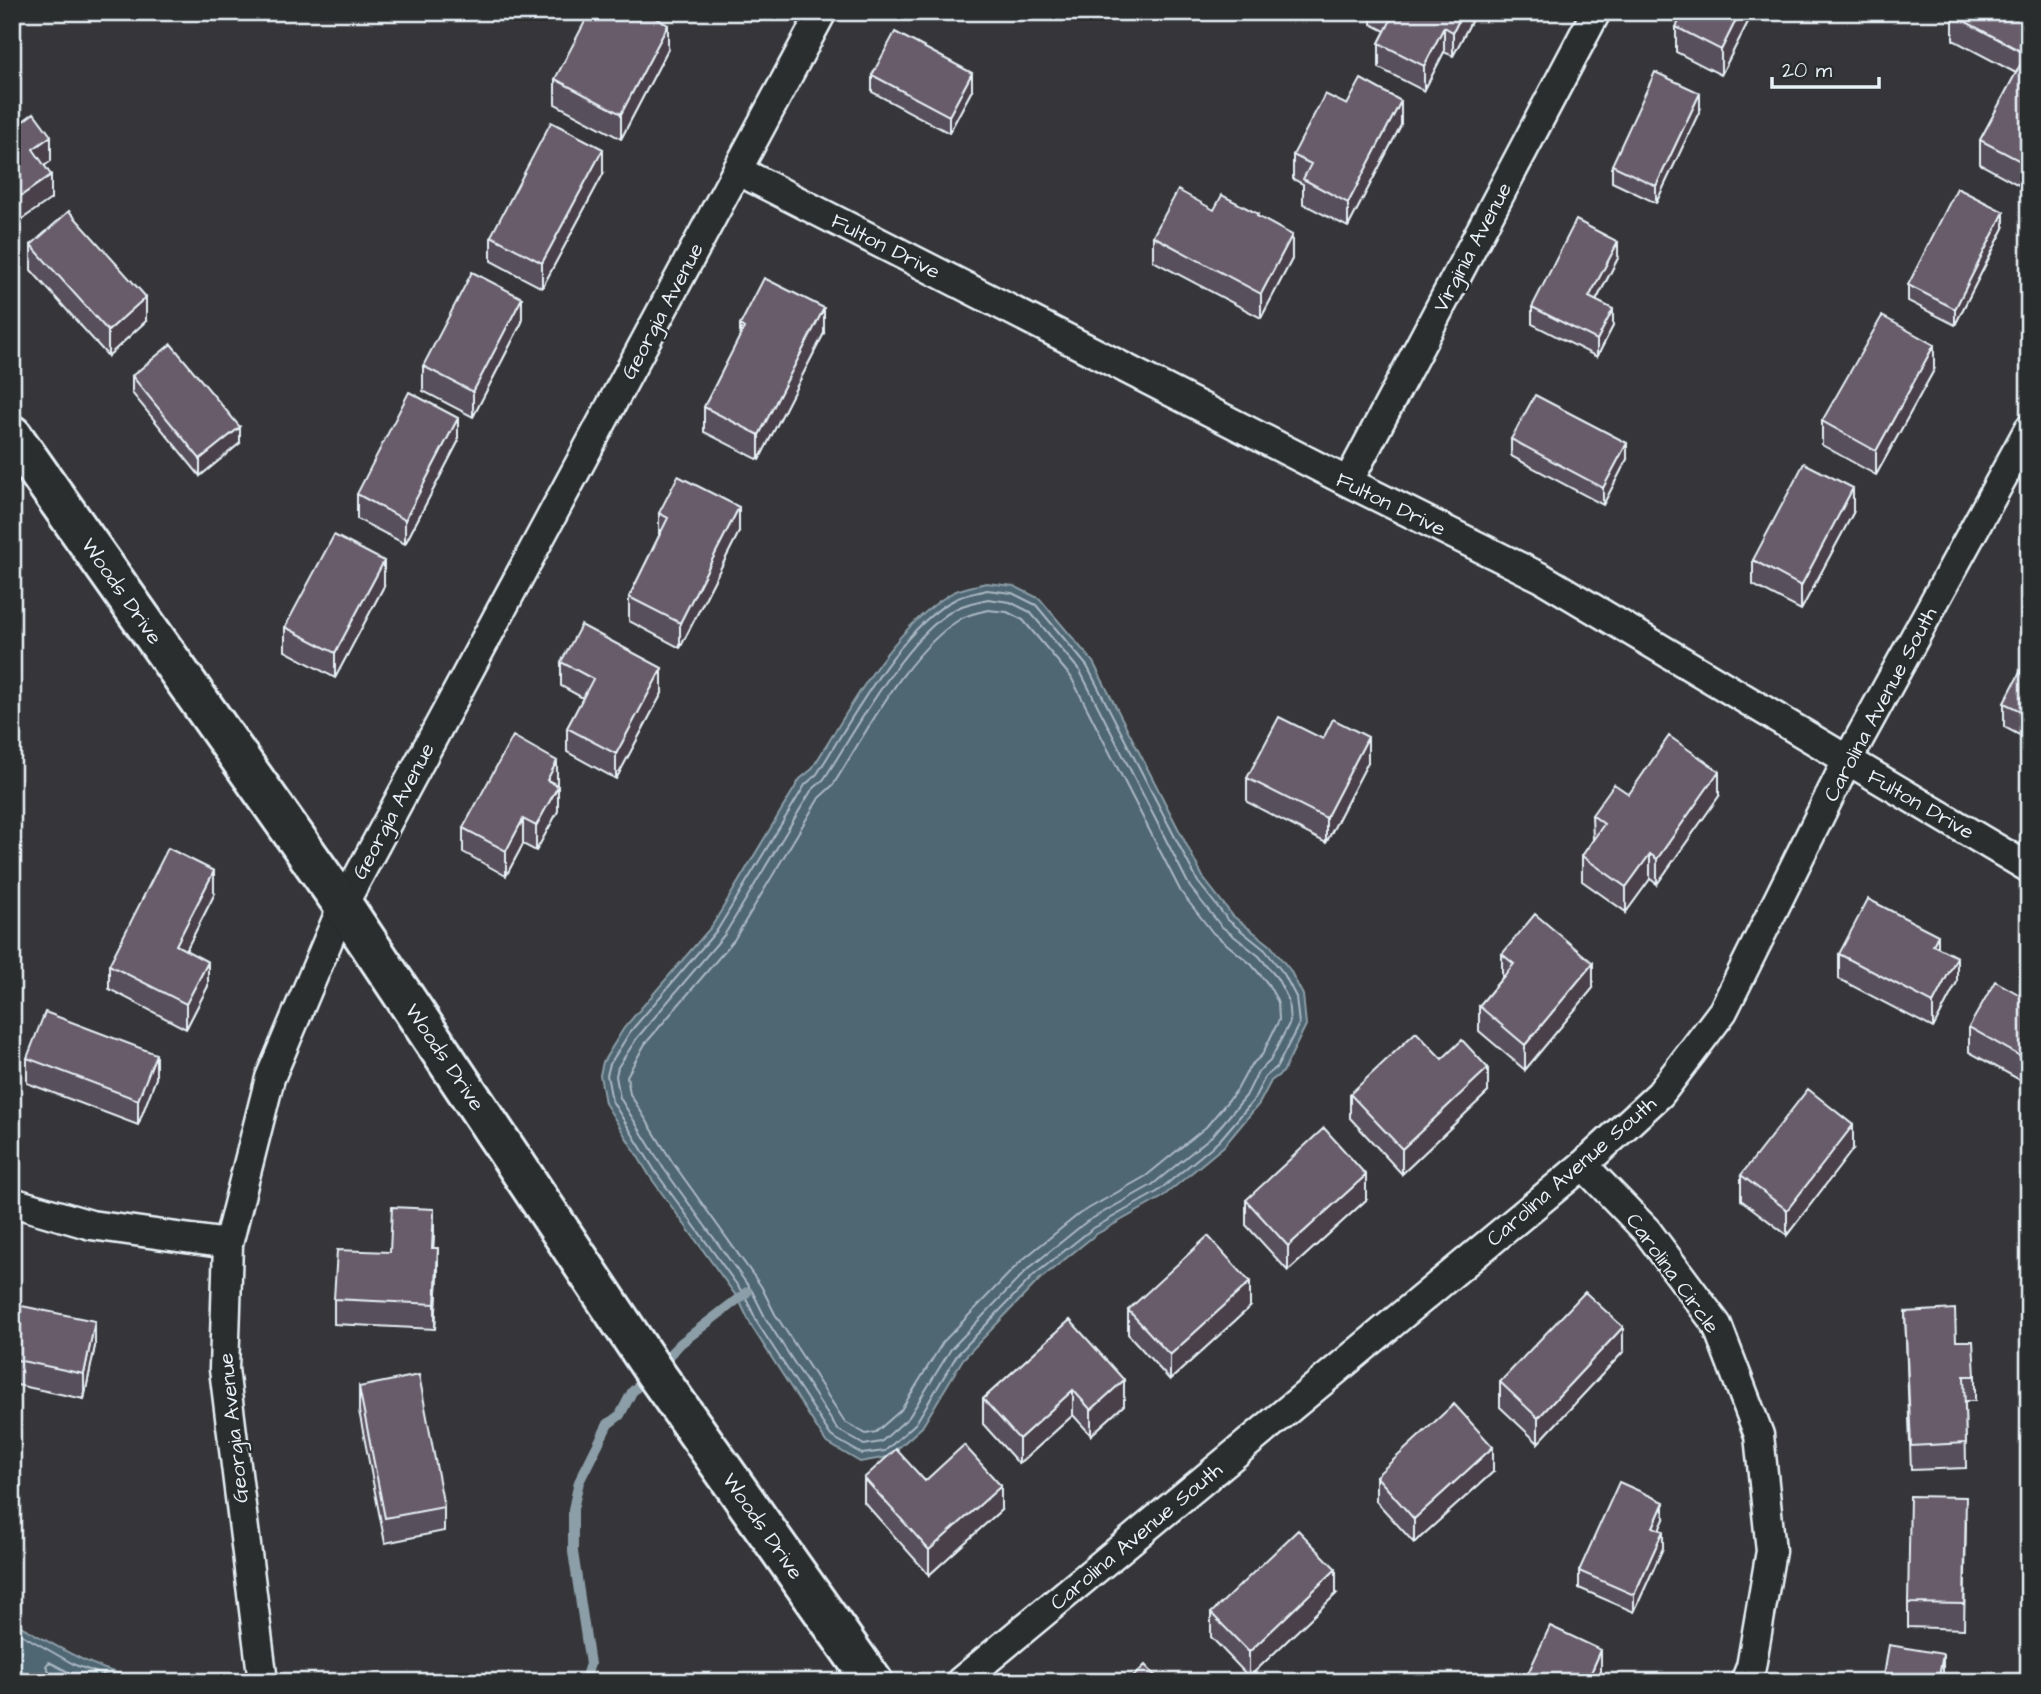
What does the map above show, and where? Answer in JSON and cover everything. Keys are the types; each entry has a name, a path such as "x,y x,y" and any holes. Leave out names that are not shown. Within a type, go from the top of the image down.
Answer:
{"street":[{"name":"Georgia Avenue","path":"263,1678 224,1369 228,1244 270,1078 343,905 822,12"},
{"name":"Virginia Avenue","path":"1348,482 1596,12"},
{"name":"Fulton Drive","path":"737,170 1542,578 2029,868"},
{"name":"Carolina Avenue South","path":"960,1682 1583,1165 1660,1094 1723,1011 1847,761 2029,429"},
{"name":"Woods Drive","path":"12,435 343,905 653,1370 873,1682"},
{"name":"Carolina Circle","path":"1583,1165 1647,1231 1717,1325 1759,1435 1771,1551 1752,1667 1745,1682"},
{"path":"12,1202 91,1225 228,1244"}],"water":[{"path":"986,583 1014,586 1040,599 1093,662 1204,879 1233,916 1270,945 1290,970 1303,995 1306,1025 1283,1072 1271,1081 1259,1104 1224,1146 1161,1198 1095,1235 1039,1280 963,1359 922,1427 888,1457 860,1462 826,1442 752,1327 739,1300 651,1178 605,1103 600,1075 603,1062 624,1028 712,926 800,779 811,770 888,651 927,611 950,594"},
{"path":"12,1621 97,1666 153,1682 41,1682 12,1664"}],"building":[{"path":"590,12 645,12 668,25 621,114 555,79"},
{"path":"1395,12 1463,12 1453,32 1444,27 1424,66 1379,43"},
{"path":"1684,12 1740,12 1721,50 1676,27"},
{"path":"1954,12 2015,12 2029,19 2029,154 2024,163 1980,140 2026,54 1953,15"},
{"path":"895,32 972,73 949,116 872,75"},
{"path":"1655,72 1700,93 1656,186 1612,165"},
{"path":"1361,79 1401,101 1348,203 1303,179 1311,164 1293,155 1325,94 1347,105"},
{"path":"12,106 23,121 34,113 51,136 33,149 51,175 12,202"},
{"path":"551,122 603,149 542,263 491,236"},
{"path":"1957,188 2004,212 1955,309 1908,285"},
{"path":"1178,190 1214,210 1222,195 1292,235 1261,294 1153,236"},
{"path":"69,211 146,297 108,331 31,245"},
{"path":"1576,220 1618,242 1589,297 1613,309 1597,340 1532,307"},
{"path":"472,272 522,298 473,392 423,366"},
{"path":"764,278 824,308 759,435 704,407 744,328 740,325"},
{"path":"1882,316 1934,345 1876,451 1822,421"},
{"path":"171,344 240,427 200,459 132,376"},
{"path":"409,392 458,418 405,520 357,494"},
{"path":"1535,395 1627,443 1603,488 1511,439"},
{"path":"1804,463 1853,488 1801,586 1753,560"},
{"path":"678,476 739,507 680,623 629,597 668,518 659,513"},
{"path":"334,535 384,561 335,653 285,627"},
{"path":"581,625 662,668 616,754 567,728 593,679 561,662"},
{"path":"2029,658 2029,715 2004,703"},
{"path":"1279,717 1323,739 1333,719 1368,737 1326,818 1247,778"},
{"path":"513,736 557,761 547,780 558,786 536,826 523,819 506,851 463,828"},
{"path":"1669,736 1719,771 1657,859 1650,854 1626,887 1582,856 1604,824 1592,815 1614,784 1629,794"},
{"path":"168,848 214,871 176,945 208,962 186,1004 109,965"},
{"path":"1868,899 1938,935 1933,945 1957,957 1933,1003 1839,954"},
{"path":"1535,914 1593,963 1525,1045 1479,1006 1514,964 1502,954"},
{"path":"1995,981 2029,1000 2029,1061 1969,1027"},
{"path":"45,1012 156,1054 138,1100 27,1058"},
{"path":"1416,1032 1442,1059 1462,1040 1488,1068 1402,1149 1350,1094"},
{"path":"1808,1089 1853,1125 1787,1210 1741,1175"},
{"path":"1324,1128 1366,1175 1288,1246 1246,1200"},
{"path":"392,1207 434,1209 432,1248 438,1248 435,1304 334,1299 337,1250 390,1252"},
{"path":"1208,1236 1250,1282 1170,1355 1128,1310"},
{"path":"1585,1292 1623,1327 1538,1418 1500,1382"},
{"path":"12,1304 95,1321 84,1374 12,1359"},
{"path":"1955,1309 1956,1341 1973,1341 1975,1376 1964,1376 1966,1443 1911,1446 1905,1312"},
{"path":"1070,1320 1124,1380 1091,1410 1073,1390 1019,1439 983,1399"},
{"path":"419,1375 444,1507 385,1518 359,1387"},
{"path":"1454,1404 1493,1447 1414,1519 1376,1476"},
{"path":"964,1445 1001,1486 929,1550 864,1478 896,1449 925,1481"},
{"path":"1619,1482 1664,1502 1653,1527 1663,1531 1634,1595 1579,1571"},
{"path":"1910,1496 1966,1497 1964,1604 1908,1603"},
{"path":"1298,1530 1336,1569 1249,1652 1211,1613"},
{"path":"1550,1626 1601,1650 1587,1682 1524,1682"},
{"path":"1889,1645 1943,1654 1938,1682 1883,1682"},
{"path":"1145,1665 1161,1682 1128,1682"}],"waterway":[{"path":"584,1682 590,1664 573,1552 573,1509 579,1482 608,1424 620,1415 632,1392 681,1343 747,1292"}]}
